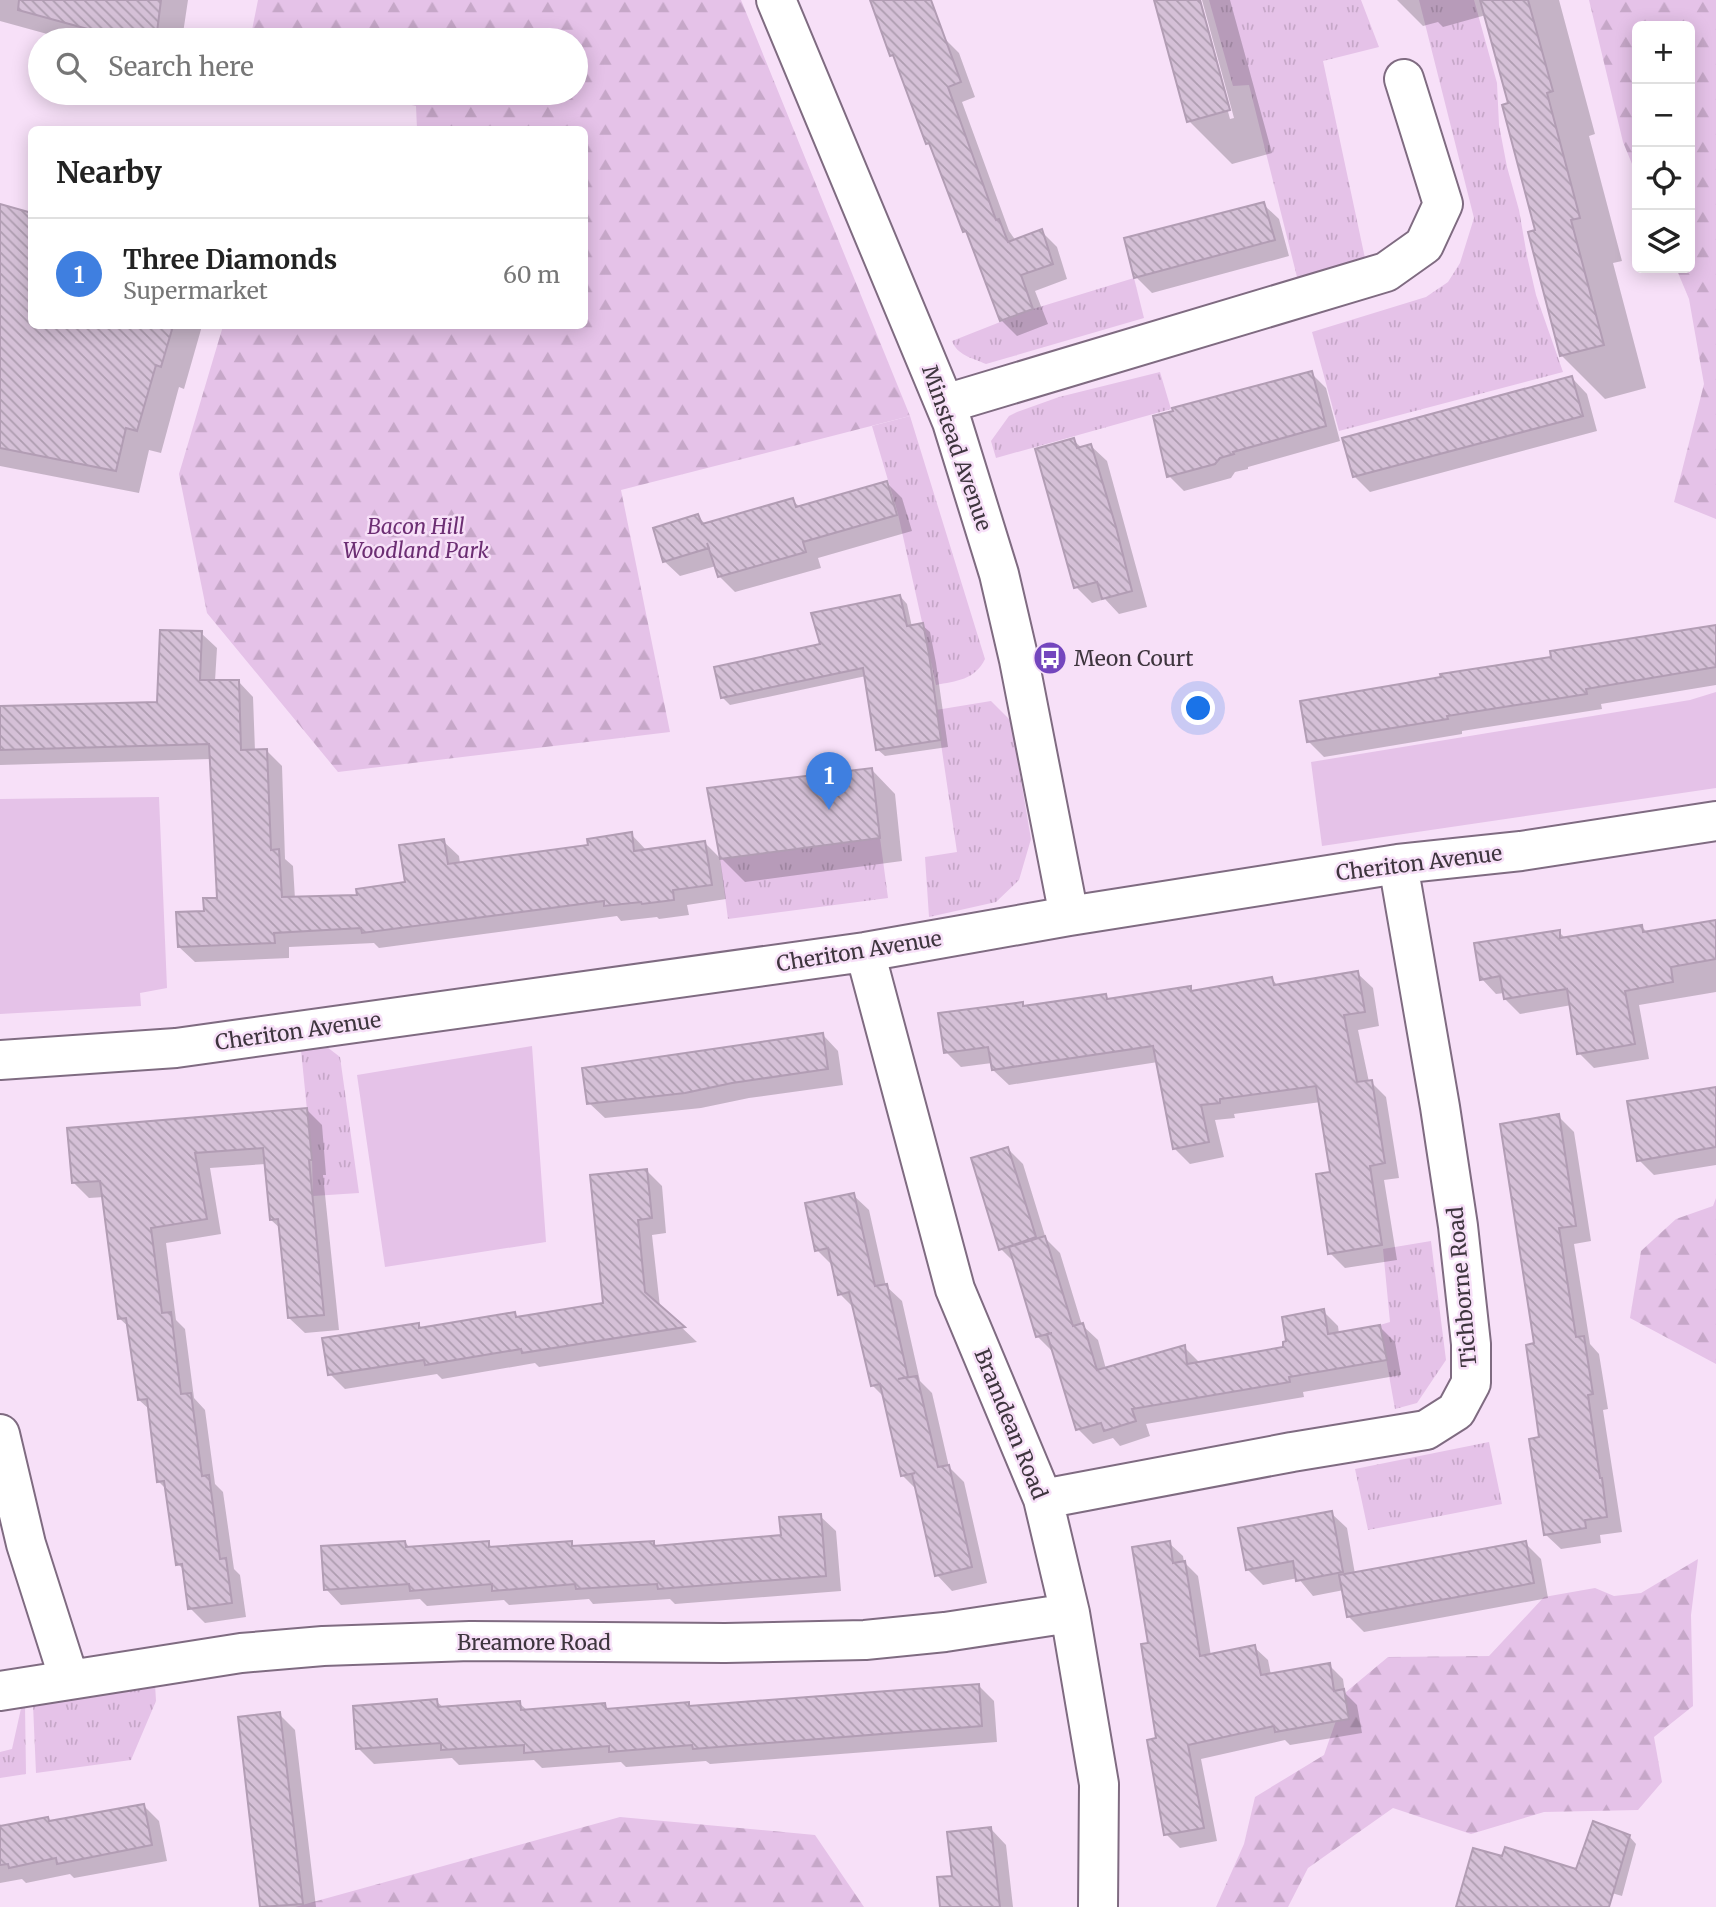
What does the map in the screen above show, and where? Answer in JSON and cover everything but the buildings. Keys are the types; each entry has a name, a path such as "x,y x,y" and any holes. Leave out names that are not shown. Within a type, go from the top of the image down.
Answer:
{"street":[{"name":"Minstead Avenue","path":"776,0 945,404 999,573 1021,669 1069,916"},
{"path":"945,404 1386,272 1424,245 1443,204 1404,79"},
{"name":"Cheriton Avenue","path":"0,1060 176,1048 865,952 1069,916 1398,864 1521,850 1716,821"},
{"name":"Tichborne Road","path":"1043,1499 1292,1452 1426,1430 1456,1411 1471,1382 1471,1344 1460,1239 1398,864"},
{"name":"Bramdean Road","path":"865,952 955,1289 1043,1499 1070,1613 1098,1784 1098,1907"},
{"path":"0,1434 26,1544 69,1679"},
{"name":"Breamore Road","path":"0,1691 241,1653 323,1646 470,1641 725,1643 865,1640 945,1632 1070,1613"}],"green space":[{"name":"Bacon Hill Woodland Park","path":"258,0 741,0 910,416 621,490 670,732 338,772 207,613 179,474 222,329 588,329 588,126 417,126 416,106 412,105 588,105 588,28 252,28"},
{"path":"1209,0 1361,0 1379,47 1323,61 1369,277 1302,297 1249,85 1233,86"},
{"path":"1419,0 1474,0 1497,83 1499,125 1536,295 1563,372 1339,431 1312,332 1426,297 1448,282 1460,263 1474,218"},
{"path":"1589,0 1716,0 1716,519 1674,502 1704,384 1689,299 1678,273 1695,273 1695,21 1632,21 1632,164 1623,142"},
{"path":"1134,278 1144,318 986,364 961,353 952,341 1033,309"},
{"path":"1160,372 1171,409 996,458 991,441 1009,416 1059,397"},
{"path":"910,416 985,659 970,675 958,681 936,685 898,514 872,426"},
{"path":"1716,692 1716,788 1322,846 1311,762 1690,700"},
{"path":"991,701 1011,721 1031,839 1019,880 996,902 929,917 925,857 957,852 936,710"},
{"path":"159,797 167,988 140,993 141,1006 0,1014 0,799"},
{"path":"880,838 888,898 728,919 720,859"},
{"path":"532,1046 546,1242 385,1267 357,1075"},
{"path":"327,1047 340,1057 359,1193 313,1196 301,1050"},
{"path":"1716,1198 1716,1364 1630,1318 1641,1251 1676,1219 1713,1206"},
{"path":"1431,1241 1446,1360 1417,1403 1395,1409 1380,1325 1390,1322 1383,1249"},
{"path":"1489,1442 1502,1504 1368,1530 1355,1469"},
{"path":"1698,1559 1691,1615 1693,1706 1654,1737 1662,1782 1638,1810 1544,1812 1471,1834 1393,1808 1308,1868 1288,1907 1216,1907 1244,1844 1255,1797 1324,1755 1346,1692 1388,1657 1489,1656 1544,1597 1595,1588 1614,1596 1641,1593"},
{"path":"155,1684 156,1701 131,1760 36,1773 33,1705"},
{"path":"22,1704 25,1705 26,1774 0,1778 0,1752 12,1749"},
{"path":"620,1817 815,1835 864,1907 295,1907"}],"place":[{"name":"Meon Court","path":"1050,658"},
{"name":"Three Diamonds","path":"829,810"}]}
